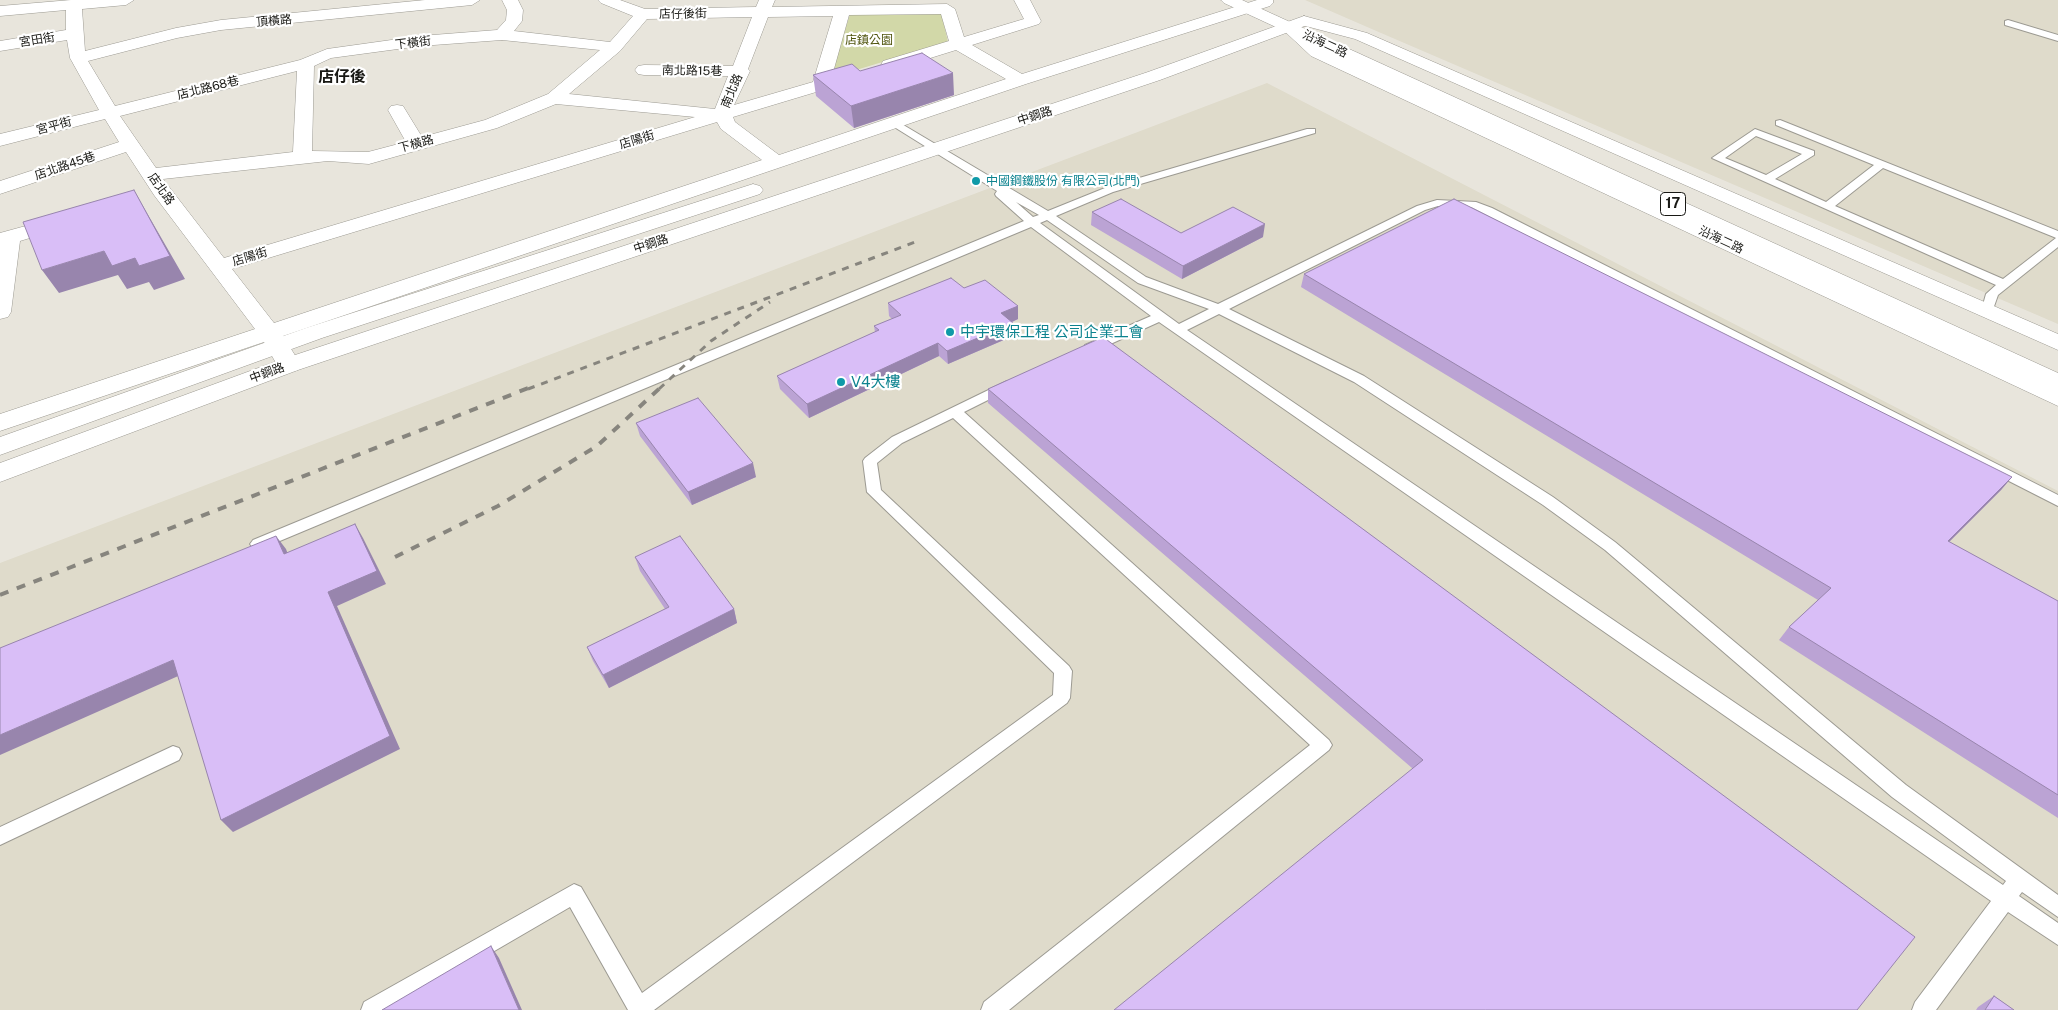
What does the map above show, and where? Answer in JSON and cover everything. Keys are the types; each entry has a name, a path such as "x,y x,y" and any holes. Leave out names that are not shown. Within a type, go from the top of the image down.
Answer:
{"street":[{"path":"0,11 78,2 126,0"},
{"name":"頂橫路","path":"78,58 202,28 472,0"},
{"path":"502,35 514,21 515,10 510,0"},
{"name":"店仔後街","path":"606,0 642,14 765,6 842,11 947,8 958,44"},
{"name":"店陽街","path":"220,266 1033,21 1022,0"},
{"name":"17","path":"1229,0 1274,12"},
{"name":"店北路","path":"78,2 74,34 78,58 109,112 131,144 151,188 220,266 274,339 289,365"},
{"name":"南北路","path":"765,6 741,71 722,114 728,125 776,162"},
{"path":"820,86 842,11"},
{"name":"中鋼路","path":"0,446 274,339 776,162 1020,80 1274,12"},
{"name":"中鋼路","path":"0,423 918,137 1274,12"},
{"name":"中鋼路","path":"0,473 289,365 1154,76 1274,12"},
{"name":"沿海二路","path":"1274,12 1361,36 2058,343"},
{"name":"沿海二路","path":"1274,12 2058,362"},
{"name":"沿海二路","path":"1274,12 1317,52 2057,392"},
{"name":"下橫路","path":"151,188 302,157 328,155 368,158 492,124 554,98 614,46 642,14"},
{"name":"宮田街","path":"0,46 74,34"},
{"name":"下橫街","path":"306,64 327,54 420,41 502,35 614,46"},
{"path":"958,44 1020,80"},
{"path":"302,157 306,64"},
{"name":"店北路68巷","path":"109,112 306,64"},
{"name":"南北路15巷","path":"644,70 741,71"},
{"path":"554,98 722,114"},
{"path":"397,110 417,144"},
{"name":"宮平街","path":"0,140 109,112"},
{"name":"店北路45巷","path":"0,188 131,144"},
{"path":"0,312 5,239 76,218"}],"lane":[{"path":"2008,23 2058,38"},
{"path":"894,122 980,177 1048,216 1142,280 1219,309 1359,379 1548,501 1610,546 1898,791 2058,907"},
{"path":"1780,123 2058,235"},
{"path":"248,548 1109,190 1311,131"},
{"path":"1766,180 1810,153 1755,132 1717,158 1766,180 1827,207 2004,284"},
{"path":"1827,207 1882,164"},
{"path":"980,177 1033,223 1178,330 2058,935"},
{"path":"1178,330 1421,208 1455,202 1472,204 1488,210 2058,501"},
{"path":"1987,312 1992,294 2058,241"},
{"path":"1078,354 1160,317"},
{"path":"372,1010 574,894 640,1009 1061,698 1063,671 874,492 870,461 897,440 1024,378"},
{"path":"954,412 1323,745 992,1010"},
{"path":"0,836 173,754"},
{"path":"1923,1010 2019,880"}],"shaded area":[{"path":"1305,0 2058,0 2058,324 1381,33"},
{"path":"1267,83 2058,491 2058,1010 0,1010 0,563"}],"green space":[{"name":"店鎮公園","path":"941,12 948,42 830,78 850,14"}],"building":[{"path":"922,53 953,73 851,106 813,75 852,64 860,71"},
{"path":"134,190 170,256 139,266 135,258 112,266 104,251 42,270 23,222"},
{"path":"1121,199 1181,233 1233,207 1265,224 1183,266 1092,212"},
{"path":"1454,199 2012,477 1948,541 2058,601 2058,795 1789,627 1831,588 1304,274"},
{"path":"951,278 964,288 985,280 1018,306 1001,313 1013,323 947,351 938,343 807,404 777,376 879,330 874,326 901,315 888,303"},
{"path":"1103,337 1915,937 1857,1010 1114,1010 1423,760 988,389"},
{"path":"698,398 753,463 688,492 636,423"},
{"path":"355,524 377,571 328,592 390,736 221,820 173,660 0,735 0,648 276,536 284,554"},
{"path":"680,536 734,609 603,675 587,647 669,607 635,557"},
{"path":"491,946 519,1010 382,1010"},
{"path":"1994,996 2014,1010 1985,1010"}],"railway":[{"path":"528,389 915,242"},
{"path":"659,389 711,341 770,302"},
{"path":"0,595 531,387"},
{"path":"395,557 498,506 597,446 661,387"}],"place":[{"name":"中國鋼鐵股份 有限公司(北門)","path":"976,181"},
{"name":"中宇環保工程 公司企業工會","path":"950,332"},
{"name":"V4大樓","path":"841,382"}],"district":[{"name":"店仔後","path":"342,77"}]}
